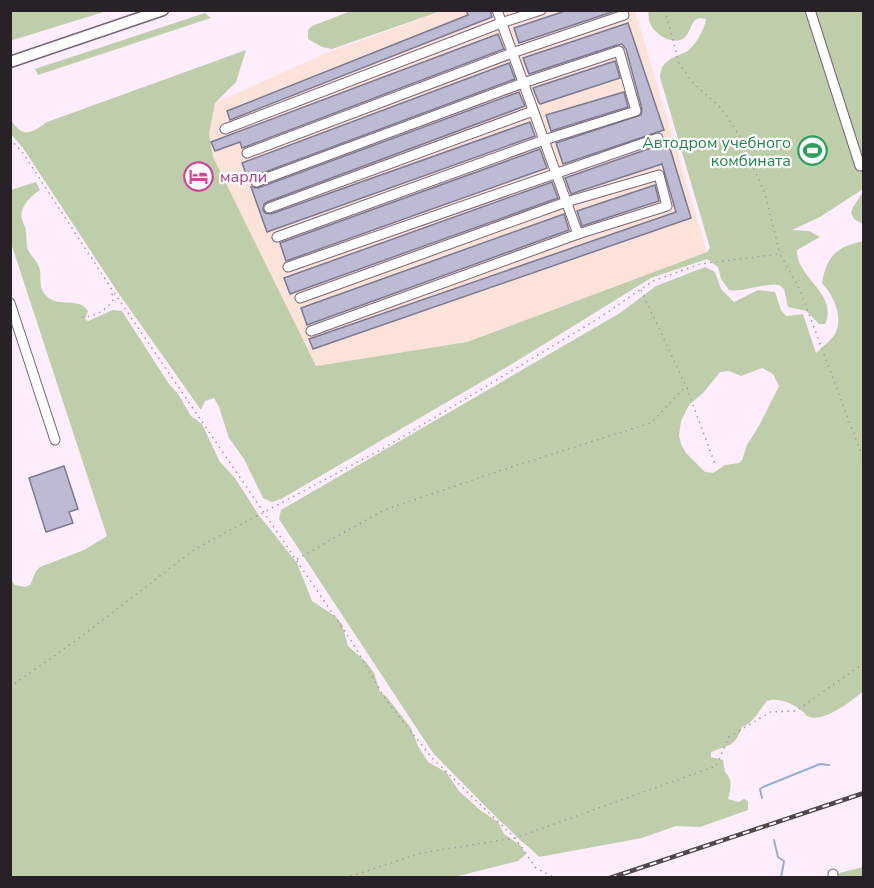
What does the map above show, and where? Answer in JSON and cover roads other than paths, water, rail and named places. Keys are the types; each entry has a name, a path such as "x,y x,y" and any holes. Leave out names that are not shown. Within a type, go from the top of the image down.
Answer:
{"main road":[{"path":"10,62 163,10"}],"lane":[{"path":"497,10 578,234"},
{"path":"225,129 501,23 541,10"},
{"path":"810,10 860,166"},
{"path":"247,153 512,53 624,15"},
{"path":"256,182 523,83 619,51 636,111 544,140 277,237"},
{"path":"268,208 533,111"},
{"path":"288,267 658,138"},
{"path":"300,298 566,202 658,175 668,206 578,234 311,331"},
{"path":"10,303 55,440"}],"waterway":[{"path":"762,798 760,789 763,787 820,764 829,765"},
{"path":"774,840 778,857 784,861 781,878"}],"railway":[{"path":"610,878 864,793"}],"place":[{"name":"Автодром учебного комбината","path":"812,151"},
{"name":"марли","path":"199,176"}]}
